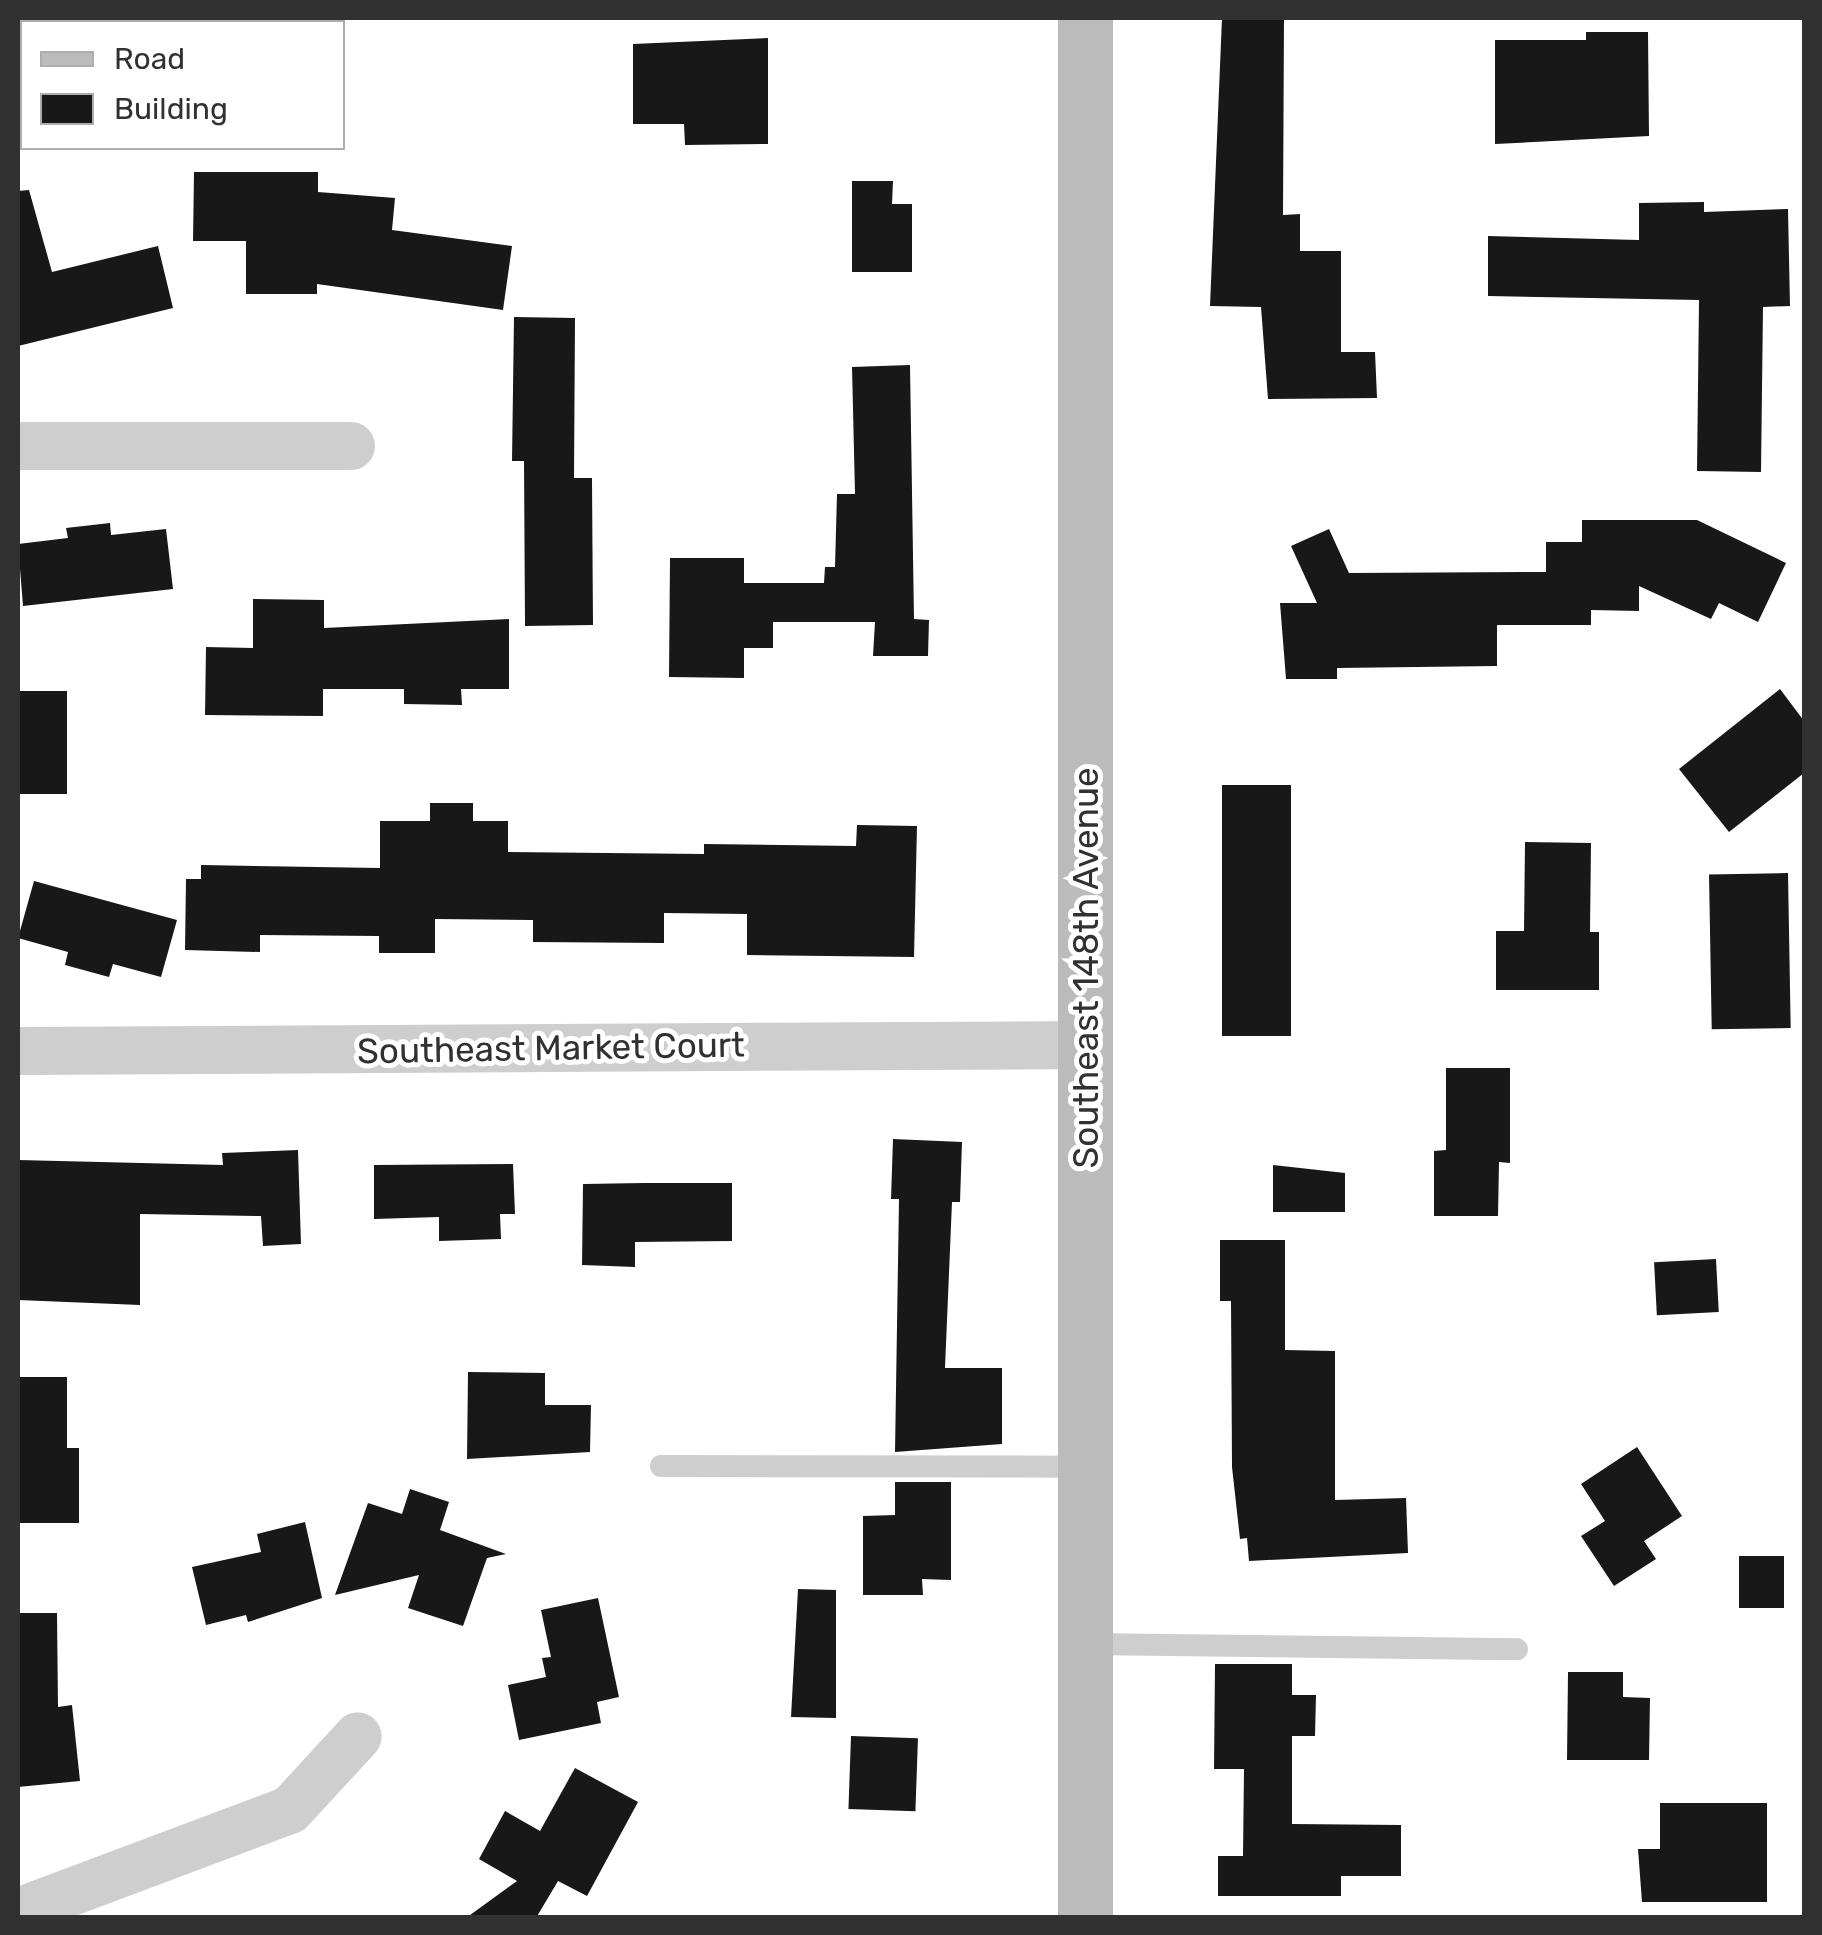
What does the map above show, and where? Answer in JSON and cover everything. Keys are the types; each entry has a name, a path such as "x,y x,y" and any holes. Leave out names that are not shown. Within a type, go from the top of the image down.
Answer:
{"main road":[{"name":"Southeast 148th Avenue","path":"1085,18 1085,1918"}],"street":[{"path":"18,446 352,446"},
{"name":"Southeast Market Court","path":"18,1051 1084,1046"},
{"path":"18,1912 290,1810 358,1736"}],"lane":[{"path":"661,1466 1086,1467"},
{"path":"1086,1644 1517,1648"}],"building":[{"path":"1222,18 1284,18 1283,215 1300,214 1300,251 1341,251 1341,352 1375,352 1377,398 1268,399 1261,307 1210,306"},
{"path":"1586,32 1648,32 1649,136 1495,144 1495,40 1586,40"},
{"path":"768,38 768,144 685,145 684,124 633,124 633,44"},
{"path":"194,172 318,172 318,192 395,198 392,230 512,246 503,310 317,284 317,294 246,294 246,241 193,241"},
{"path":"852,181 893,181 892,204 912,204 912,272 852,272"},
{"path":"29,190 52,272 158,246 173,308 18,346 18,191"},
{"path":"1704,202 1704,212 1788,209 1790,306 1763,307 1761,472 1697,471 1699,300 1488,296 1488,236 1639,240 1639,203"},
{"path":"514,317 575,318 574,478 592,478 593,625 525,626 524,461 512,461"},
{"path":"910,365 914,619 929,620 928,656 873,656 875,622 773,622 773,648 744,648 744,678 669,677 670,558 744,558 744,583 824,583 825,567 835,567 837,494 855,494 852,367"},
{"path":"1582,520 1697,520 1786,563 1758,622 1719,603 1711,619 1639,586 1639,611 1591,610 1591,625 1497,625 1497,666 1337,668 1337,679 1286,679 1280,603 1317,603 1291,546 1329,529 1349,573 1546,572 1546,542 1582,542"},
{"path":"110,523 111,535 166,529 173,589 23,606 18,544 68,538 66,528"},
{"path":"253,599 324,600 324,628 509,619 509,689 461,689 462,705 404,704 404,689 323,689 323,716 205,715 206,647 253,648"},
{"path":"1780,689 1804,721 1804,773 1729,832 1679,769"},
{"path":"18,691 67,691 67,794 18,794"},
{"path":"1222,785 1291,785 1291,1036 1222,1036"},
{"path":"430,803 473,803 473,821 508,821 508,852 704,854 704,844 856,846 857,825 917,826 914,957 747,955 747,914 664,913 664,943 533,942 533,920 435,919 435,953 379,953 379,936 260,935 260,952 185,950 186,879 201,879 201,865 380,868 380,821 430,821"},
{"path":"1525,842 1591,843 1590,932 1599,932 1599,990 1496,990 1496,931 1524,931"},
{"path":"1788,873 1791,1028 1712,1029 1709,874"},
{"path":"34,881 177,920 161,977 113,964 109,977 65,965 68,952 18,938"},
{"path":"1446,1068 1510,1068 1510,1163 1499,1162 1498,1216 1434,1216 1434,1151 1446,1150"},
{"path":"893,1139 962,1142 960,1202 952,1202 945,1368 1002,1368 1002,1444 895,1452 899,1199 891,1199"},
{"path":"298,1150 301,1244 263,1246 261,1216 140,1214 140,1305 18,1300 18,1160 223,1165 222,1153"},
{"path":"513,1164 515,1214 500,1214 501,1239 439,1241 439,1217 374,1219 374,1165"},
{"path":"1273,1165 1345,1173 1345,1212 1273,1212"},
{"path":"732,1183 732,1241 635,1242 635,1267 582,1265 583,1184"},
{"path":"1220,1240 1285,1240 1285,1350 1335,1351 1335,1500 1406,1498 1408,1553 1249,1561 1247,1538 1240,1539 1232,1467 1231,1301 1220,1301"},
{"path":"1716,1259 1719,1312 1657,1315 1654,1262"},
{"path":"468,1372 545,1373 545,1405 591,1405 590,1452 467,1459"},
{"path":"18,1377 67,1377 67,1448 79,1448 79,1523 18,1523"},
{"path":"1637,1447 1682,1516 1644,1541 1656,1559 1614,1586 1581,1536 1605,1521 1581,1484"},
{"path":"895,1482 951,1482 951,1580 922,1579 923,1595 863,1595 863,1516 895,1515"},
{"path":"410,1489 449,1502 440,1530 506,1554 487,1558 463,1626 408,1608 419,1575 335,1595 368,1503 402,1514"},
{"path":"305,1522 322,1598 248,1622 246,1615 206,1625 192,1567 261,1552 257,1534"},
{"path":"1739,1556 1784,1556 1784,1608 1739,1608"},
{"path":"798,1589 836,1590 836,1718 791,1717"},
{"path":"598,1598 619,1697 597,1702 601,1723 519,1740 508,1685 546,1677 542,1658 551,1657 541,1610"},
{"path":"18,1613 57,1613 58,1707 72,1705 80,1781 18,1787"},
{"path":"1215,1664 1292,1664 1292,1695 1316,1695 1315,1736 1292,1736 1292,1824 1401,1825 1401,1876 1341,1876 1341,1896 1218,1896 1218,1856 1243,1856 1244,1769 1214,1769"},
{"path":"1568,1672 1623,1672 1623,1697 1650,1698 1649,1760 1567,1760"},
{"path":"851,1736 918,1738 915,1811 848,1809"},
{"path":"575,1768 638,1802 587,1896 558,1881 536,1918 466,1918 517,1881 479,1859 505,1811 540,1831"},
{"path":"1660,1803 1767,1803 1767,1902 1642,1902 1638,1849 1660,1849"}]}
